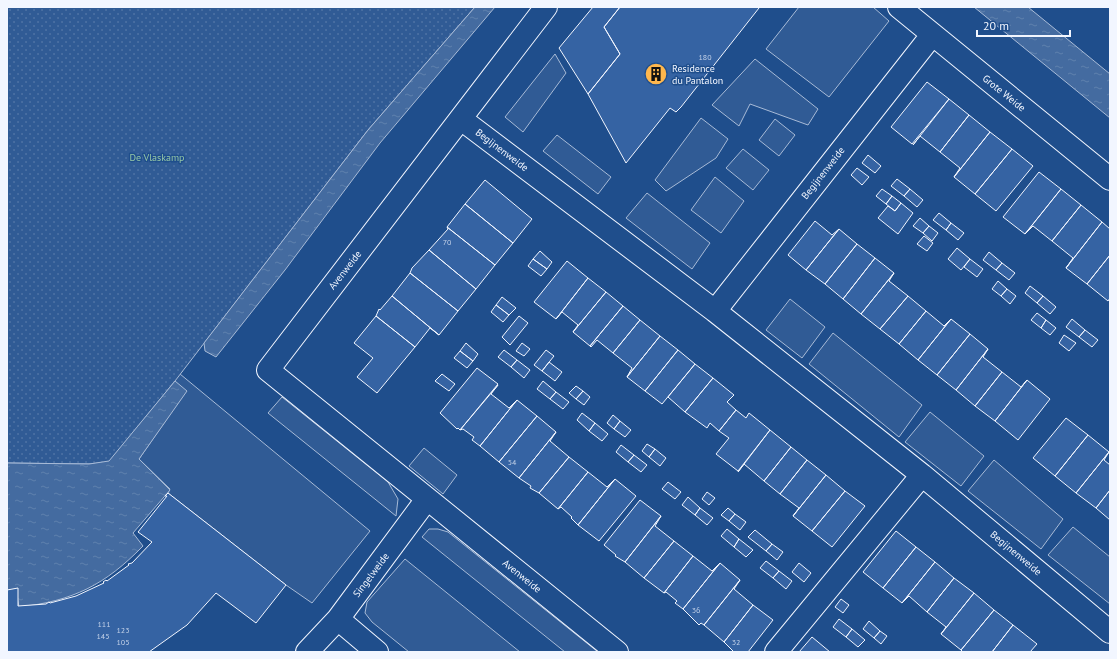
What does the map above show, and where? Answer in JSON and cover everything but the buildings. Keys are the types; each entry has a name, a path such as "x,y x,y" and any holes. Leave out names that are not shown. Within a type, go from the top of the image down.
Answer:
{"street":[{"name":"Avenweide","path":"546,7 268,370 617,652"},
{"name":"Grote Weide","path":"899,7 1110,180"},
{"name":"Begijnenweide","path":"715,311 932,35"},
{"name":"Begijnenweide","path":"461,119 715,311 922,475 1110,632"},
{"path":"776,652 922,475"},
{"name":"Singelweide","path":"307,652 338,619 404,532 426,499"},
{"path":"338,619 377,652"}],"shaded area":[{"path":"799,7 873,7 889,21 829,97 766,49"},
{"path":"555,54 566,73 523,132 505,117"},
{"path":"755,59 818,109 808,125 750,104 739,126 712,105"},
{"path":"701,118 728,139 716,158 666,191 655,180"},
{"path":"775,119 795,135 779,156 759,140"},
{"path":"557,135 611,177 598,194 543,151"},
{"path":"743,149 769,170 753,190 726,168"},
{"path":"715,177 744,201 721,233 691,210"},
{"path":"647,193 710,243 692,269 626,218"},
{"path":"7,229 183,371 180,374 370,531 312,603 286,585 168,493 170,489 139,459 186,391 7,463"},
{"path":"790,299 825,327 802,358 766,330"},
{"path":"833,333 922,405 899,437 809,364"},
{"path":"282,397 388,482 398,499 396,516 268,413"},
{"path":"930,412 984,456 961,486 905,442"},
{"path":"424,448 457,475 443,494 409,466"},
{"path":"994,460 1063,519 1041,549 968,491"},
{"path":"1073,527 1110,557 1110,604 1048,555"},
{"path":"429,529 438,529 448,532 598,652 565,652 422,537"},
{"path":"405,559 520,652 409,652 372,622 365,613 367,602"}],"green space":[{"name":"De Vlaskamp","path":"7,7 475,7 368,130 175,381 109,462 89,464 7,463"}],"water":[{"path":"475,7 495,7 380,143 285,270 216,357 205,351 204,343 368,130"},
{"path":"974,7 1028,7 1110,74 1110,118"},
{"path":"175,381 187,391 139,459 170,490 133,533 143,546 115,571 87,589 56,600 19,607 17,596 7,596 7,463 89,464 109,461"}],"place":[{"name":"Residence du Pantalon","path":"656,74"}]}
